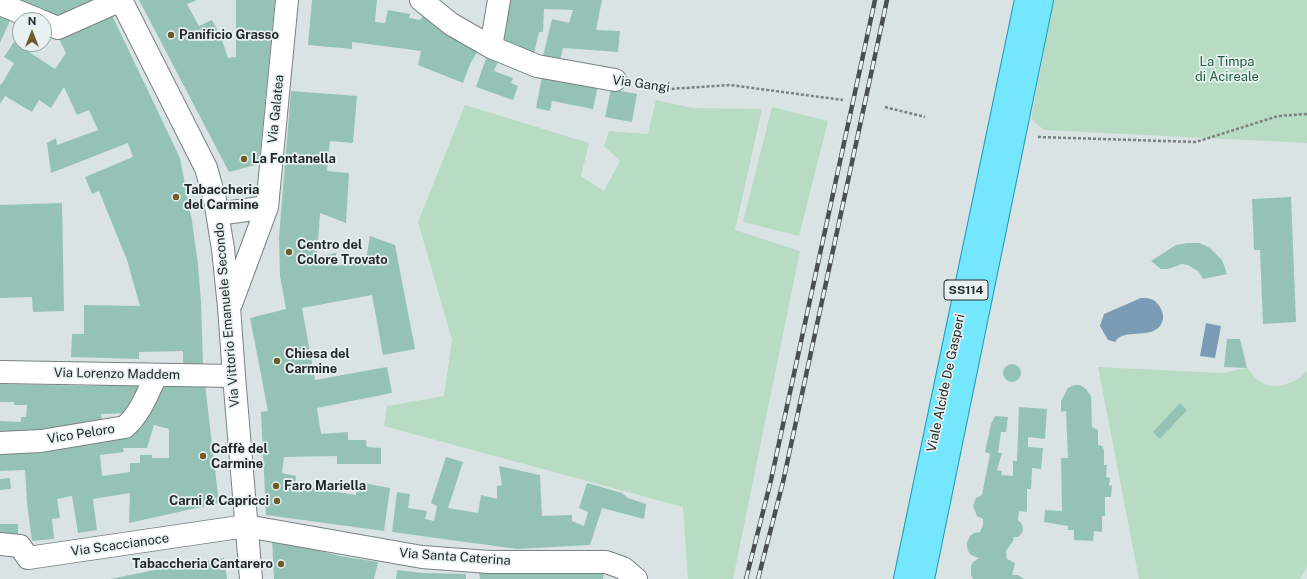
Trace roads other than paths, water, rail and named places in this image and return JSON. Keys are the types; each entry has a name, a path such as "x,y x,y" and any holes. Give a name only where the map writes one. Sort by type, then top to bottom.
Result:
{"main road":[{"name":"Viale Alcide De Gasperi","path":"905,579 1026,0"},
{"name":"Viale Alcide De Gasperi","path":"923,579 1042,0"}],"street":[{"path":"52,25 58,28 121,0"},
{"name":"Via Vittorio Emanuele Secondo","path":"121,0 206,168 218,214 230,307 234,376 251,579"},
{"name":"Via Galatea","path":"230,307 267,207 287,0"},
{"name":"Via Gangi","path":"421,0 451,24 491,47 537,66 615,80"},
{"path":"491,47 499,0"},
{"path":"0,4 20,12"},
{"path":"218,214 267,207"},
{"name":"Via Lorenzo Maddem","path":"0,372 234,376"},
{"name":"Vico Peloro","path":"0,443 41,441 125,427 130,422 147,395 156,375"},
{"name":"Via Scaccianoce","path":"0,544 20,546 28,558 246,526"},
{"name":"Via Santa Caterina","path":"246,526 422,557 489,562 606,562 623,568 636,579"}],"water":[{"path":"1141,298 1153,300 1159,306 1163,317 1161,325 1157,329 1146,333 1122,336 1115,342 1108,340 1100,326 1104,314"},
{"path":"1206,323 1221,326 1215,358 1200,356"}],"railway":[{"path":"746,579 771,480 875,0"},
{"path":"758,579 783,482 887,0"}],"place":[{"name":"Panificio Grasso","path":"171,35"},
{"name":"La Fontanella","path":"244,159"},
{"name":"Tabaccheria del Carmine","path":"176,197"},
{"name":"Centro del Colore Trovato","path":"289,252"},
{"name":"Chiesa del Carmine","path":"277,361"},
{"name":"Caffè del Carmine","path":"203,456"},
{"name":"Faro Mariella","path":"276,486"},
{"name":"Carni & Capricci","path":"277,501"},
{"name":"Tabaccheria Cantarero","path":"281,564"}],"park label":[{"name":"La Timpa di Acireale","path":"1227,70"}]}
